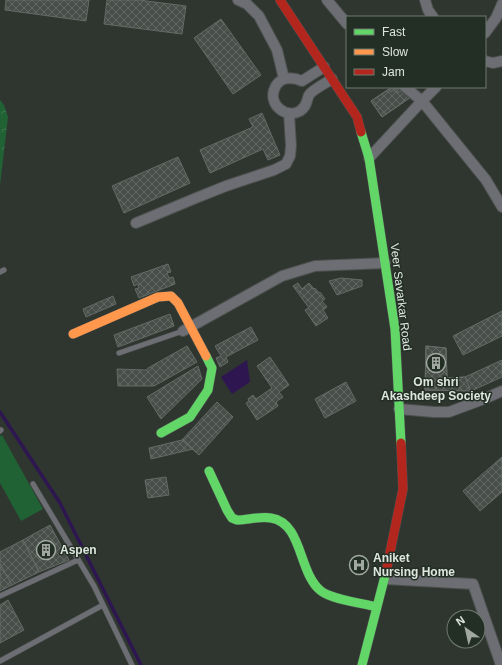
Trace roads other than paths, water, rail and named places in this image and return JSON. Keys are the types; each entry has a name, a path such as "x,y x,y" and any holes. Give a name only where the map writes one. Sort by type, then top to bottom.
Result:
{"street":[{"path":"238,0 247,4 259,16 276,50 284,79"},
{"name":"Veer Savarkar Road","path":"280,0 356,117 369,158 395,329 403,489 385,579 362,665"},
{"path":"327,0 346,23"},
{"path":"425,0 431,16"},
{"path":"486,32 496,18 502,4"},
{"path":"486,61 493,63 502,60"},
{"path":"302,81 324,67"},
{"path":"310,95 302,81 296,78 290,78 279,82 273,92 273,98 279,109 284,112 295,113 305,106 310,95 332,79"},
{"path":"406,88 422,101 486,180 502,206"},
{"path":"369,158 435,88"},
{"path":"136,223 226,186 274,170 286,164 290,156 291,146 289,113"},
{"path":"187,329 282,276 315,266 385,263"},
{"path":"73,334 158,297 171,296 178,303 187,329 212,368 208,390 190,417 161,434"},
{"path":"399,409 449,412 502,391"},
{"path":"209,471 232,518 237,520 272,518 286,525 292,532 309,576 320,590 328,596 377,607"},
{"path":"385,579 473,584 501,665"}],"lane":[{"path":"119,353 187,329"},
{"path":"33,484 94,586 132,665"},
{"path":"0,596 78,560"},
{"path":"0,661 103,605"}],"waterway":[{"path":"0,412 60,503 141,665"}],"place":[{"name":"Om shri Akashdeep Society","path":"436,363"},
{"name":"Aspen","path":"46,550"},
{"name":"Aniket Nursing Home","path":"359,565"}]}
